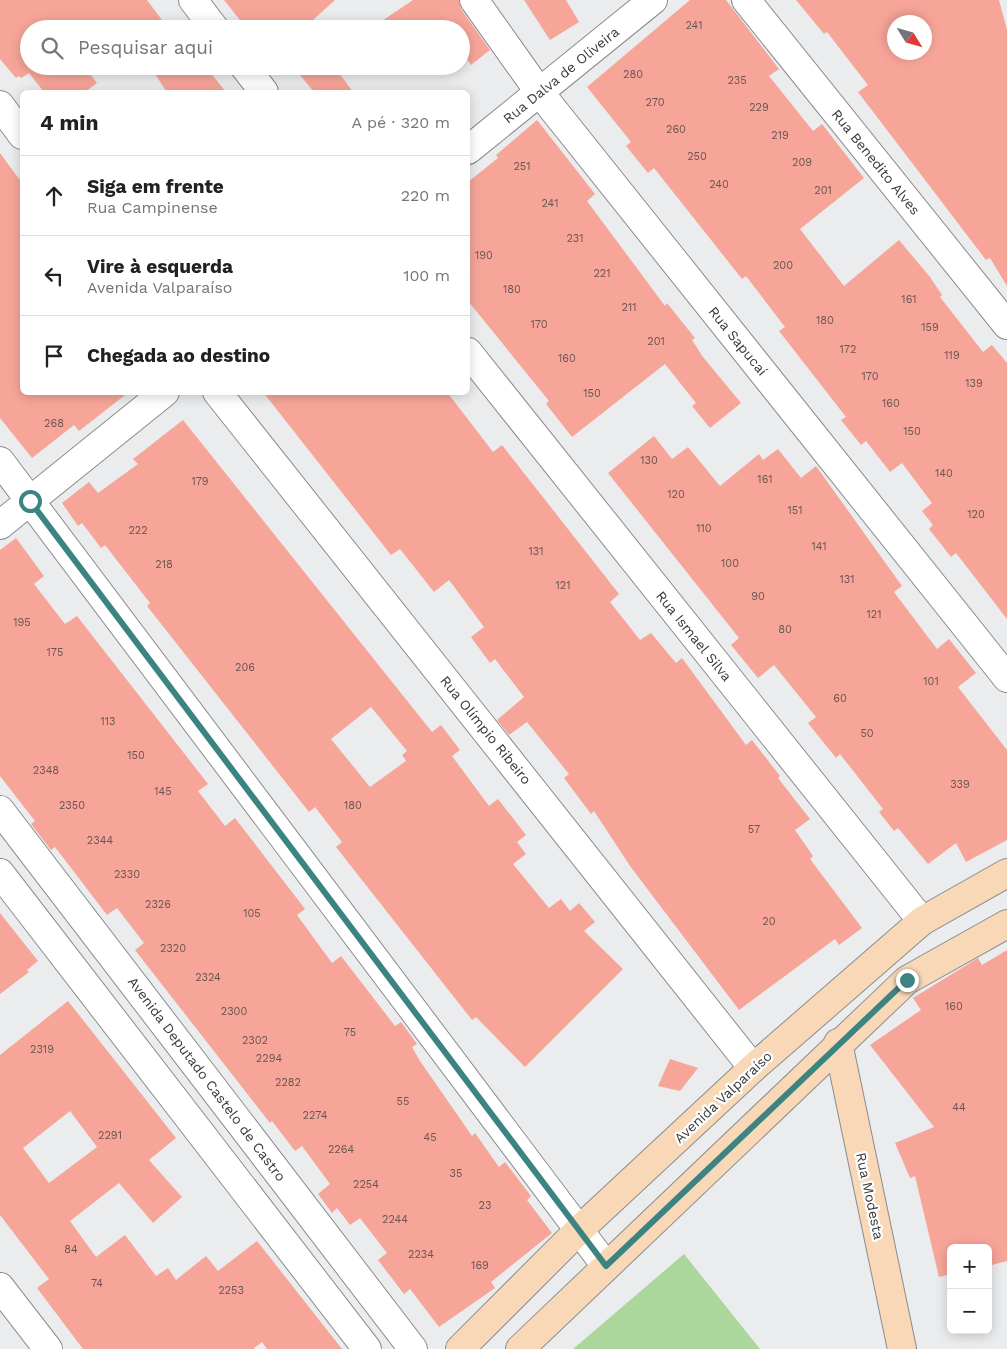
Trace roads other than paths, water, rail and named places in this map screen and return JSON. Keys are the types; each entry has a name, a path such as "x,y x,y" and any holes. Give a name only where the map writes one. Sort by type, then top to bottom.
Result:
{"main road":[{"name":"Avenida Valparaíso","path":"460,1349 579,1230 753,1068 922,921 1007,873"},
{"path":"520,1349 838,1043 907,980 1007,924"},
{"name":"Rua Modesta","path":"838,1043 902,1349"}],"street":[{"path":"193,0 208,20"},
{"name":"Rua Sapucaí","path":"474,0 540,93 1007,678"},
{"name":"Rua Dalva de Oliveira","path":"470,148 653,0"},
{"name":"Rua Benedito Alves","path":"746,0 1007,325"},
{"path":"251,75 262,90"},
{"path":"0,105 20,132"},
{"name":"Rua Ismael Silva","path":"470,355 922,921"},
{"path":"0,525 162,395"},
{"name":"Rua Olímpio Ribeiro","path":"219,395 753,1068"},
{"path":"0,461 606,1266"},
{"name":"Avenida Deputado Castelo de Castro","path":"0,810 413,1349"},
{"path":"0,872 367,1349"},
{"path":"0,1287 48,1349"}]}
